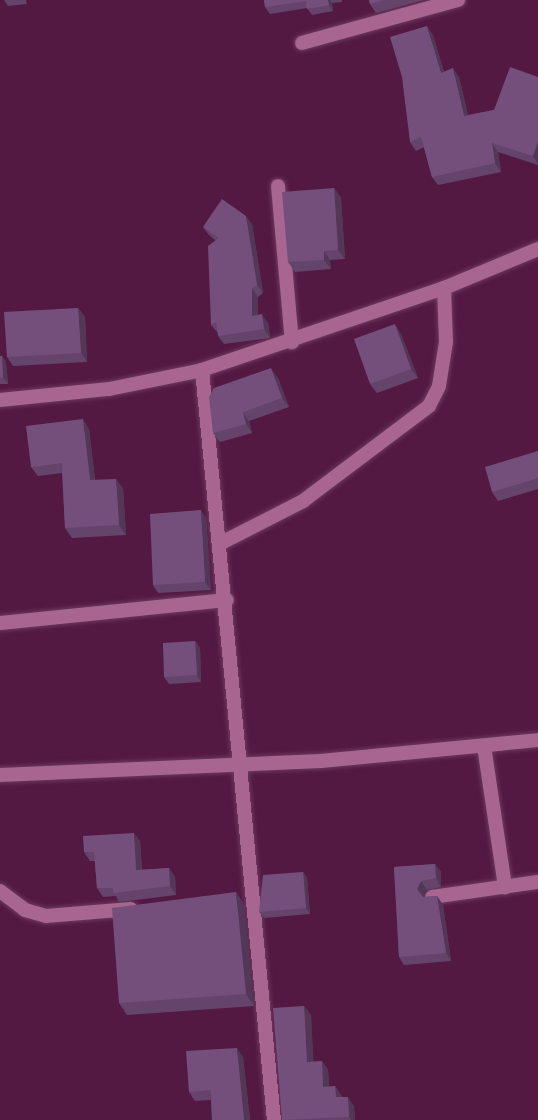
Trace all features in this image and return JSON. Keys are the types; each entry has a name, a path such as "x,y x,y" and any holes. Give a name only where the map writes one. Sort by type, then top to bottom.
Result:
{"street":[{"path":"302,43 458,0"},
{"path":"278,186 292,342"},
{"path":"0,400 109,388 202,370 292,342 444,288 538,249"},
{"path":"221,543 303,501 429,406 440,386 446,342 444,288"},
{"path":"202,370 227,600 241,763 247,895 274,1120"},
{"path":"0,623 227,600"},
{"path":"0,775 241,763 484,746 538,740"},
{"path":"484,746 505,887"},
{"path":"432,897 538,882"},
{"path":"0,891 25,910 46,916 150,907"}],"building":[{"path":"264,0 328,0 329,5 307,9 306,1 265,7"},
{"path":"369,0 384,0 370,4"},
{"path":"427,26 441,73 453,68 464,116 494,110 510,67 538,77 538,141 533,156 492,143 495,163 432,177 421,137 410,142 402,77 390,37"},
{"path":"334,188 338,250 324,251 324,260 288,262 282,192"},
{"path":"222,199 246,216 257,285 252,288 252,316 262,314 264,329 218,336 216,322 211,325 208,246 219,238 203,227"},
{"path":"78,308 81,353 7,357 4,312"},
{"path":"395,324 411,369 370,384 354,339"},
{"path":"0,356 2,356 3,377 0,378"},
{"path":"271,368 282,398 243,412 246,424 213,433 209,397 214,388"},
{"path":"83,419 90,480 116,479 119,525 65,528 62,463 31,467 26,426"},
{"path":"538,451 538,478 492,492 485,467"},
{"path":"201,510 205,582 153,585 150,514"},
{"path":"195,641 197,675 164,677 163,643"},
{"path":"134,833 136,870 169,868 170,886 113,893 113,888 97,888 94,852 84,852 83,836"},
{"path":"435,864 436,878 421,881 417,889 423,897 437,896 446,953 399,957 394,867"},
{"path":"303,872 306,908 259,912 263,875"},
{"path":"236,892 246,994 119,1003 112,908"},
{"path":"304,1006 307,1062 322,1061 323,1087 335,1086 336,1097 348,1097 349,1117 282,1120 273,1008"},
{"path":"237,1048 244,1120 212,1120 211,1090 189,1092 186,1051"}]}
